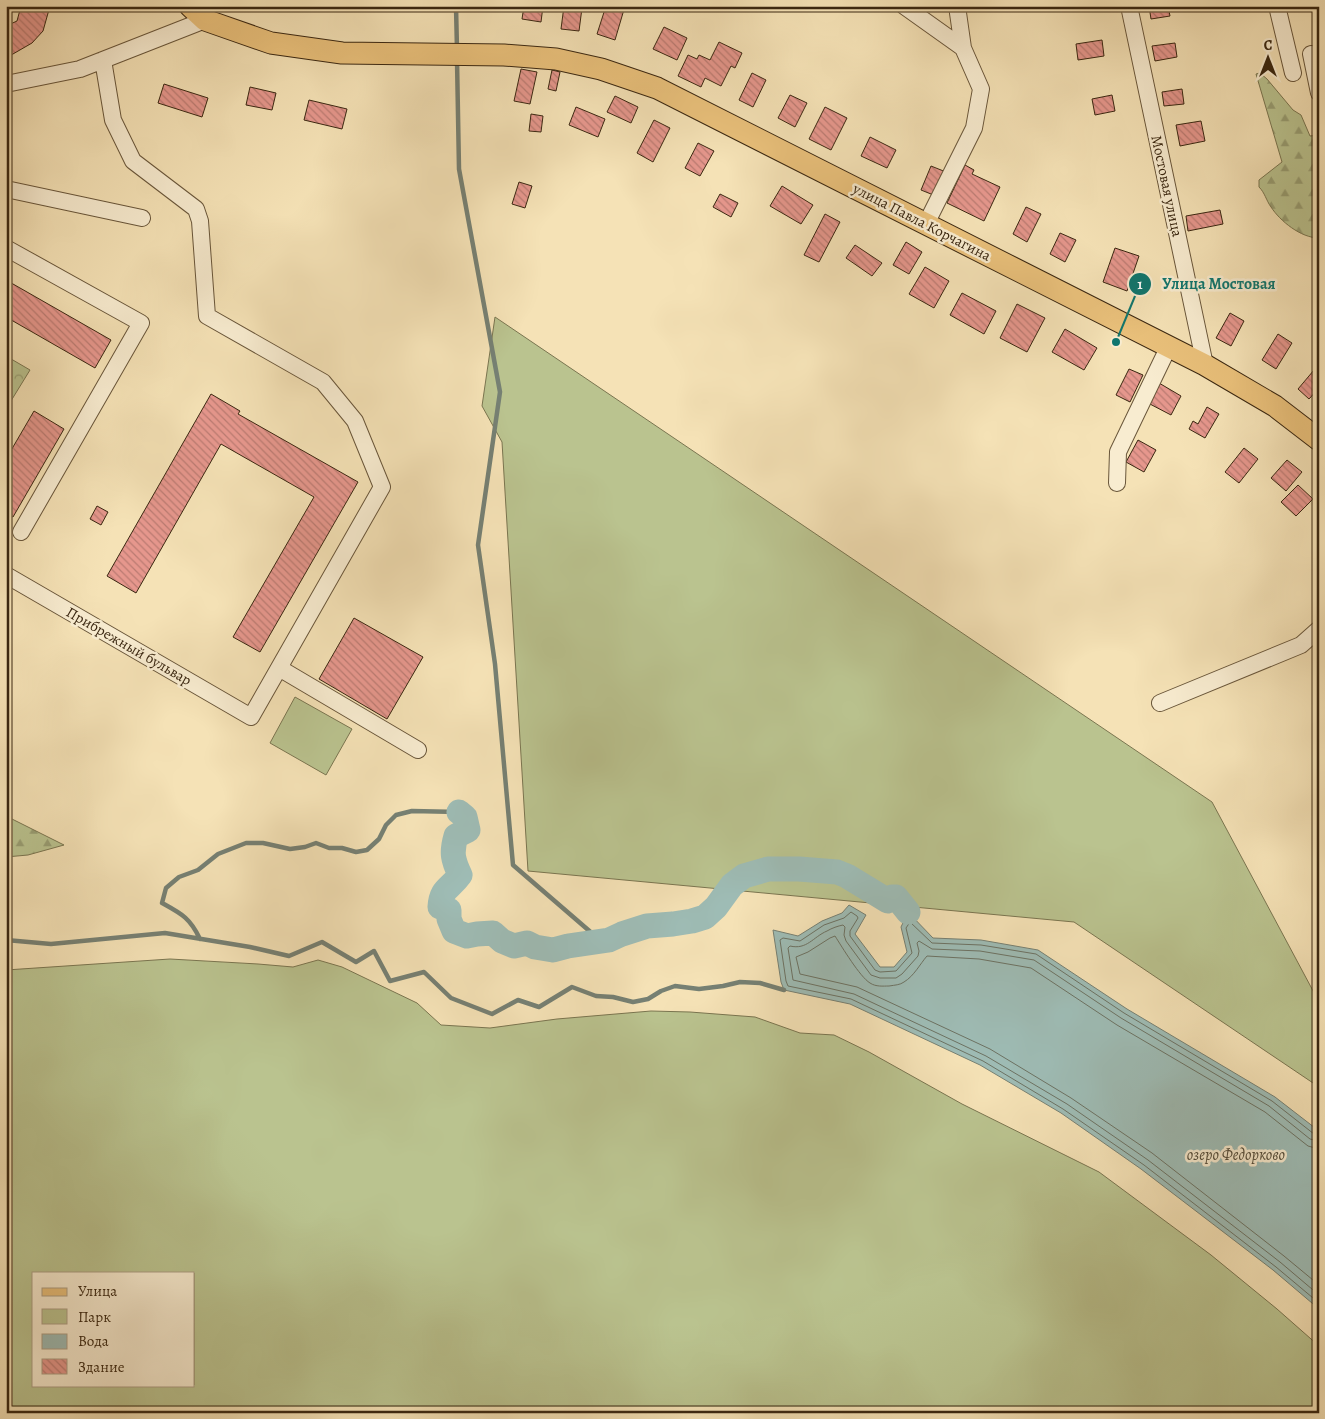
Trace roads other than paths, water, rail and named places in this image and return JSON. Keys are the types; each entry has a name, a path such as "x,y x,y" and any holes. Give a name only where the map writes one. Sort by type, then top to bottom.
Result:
{"main road":[{"name":"улица Павла Корчагина","path":"198,13 271,43 342,53 504,54 556,59 602,68 656,88 1205,365 1275,406 1319,440"}],"street":[{"path":"904,6 963,48"},
{"path":"926,224 974,128 981,89 963,48 957,6"},
{"name":"Мостовая улица","path":"1129,6 1205,365"},
{"path":"1277,6 1291,66 1315,53 1319,93"},
{"path":"6,84 80,68 102,60 198,13"},
{"path":"102,60 113,120 133,161 196,209 200,221 207,316 324,382 355,421 382,487 279,668 418,750"},
{"path":"6,189 142,218"},
{"path":"6,248 140,323 21,532"},
{"path":"1117,483 1118,452 1168,348"},
{"name":"Прибрежный бульвар","path":"6,576 251,717 279,668"},
{"path":"1160,703 1302,645 1319,629"}],"water":[{"name":"озеро Федорково","path":"849,905 866,915 855,934 880,967 894,967 907,952 901,927 908,912 933,938 981,940 1038,950 1127,1009 1275,1097 1319,1131 1319,1309 1273,1270 1141,1169 1061,1113 980,1065 850,1004 784,990 781,982 773,930 798,936 822,921 842,913"}],"waterway":[{"path":"456,6 457,50"},
{"path":"457,60 459,169 500,392 478,545 495,664 513,865 601,941"},
{"path":"200,939 193,926 185,917 162,903 166,888 179,877 198,870 218,854 246,843 263,843 290,849 316,843 329,848 342,848 356,852 367,850 379,839 386,825 396,815 412,811 459,812"},
{"path":"459,812 465,817 468,830 456,836 454,842 453,856 460,875 444,892 440,907 449,910 449,919 454,931 467,936 493,933 502,941 514,946 527,943 535,947 553,950 609,940 647,926 673,924 705,917 716,907 732,885 744,876 768,869 837,872 888,901 892,897 896,897 908,912"},
{"path":"6,940 51,944 165,933 250,947 289,956 322,942 356,962 374,951 390,981 424,972 451,998 492,1014 518,1000 539,1007 572,987 596,996 613,997 633,1002 648,999 661,991 675,986 699,989 740,982 760,983 784,990"}],"place":[{"name":"Улица Мостовая","path":"1116,342"}]}
